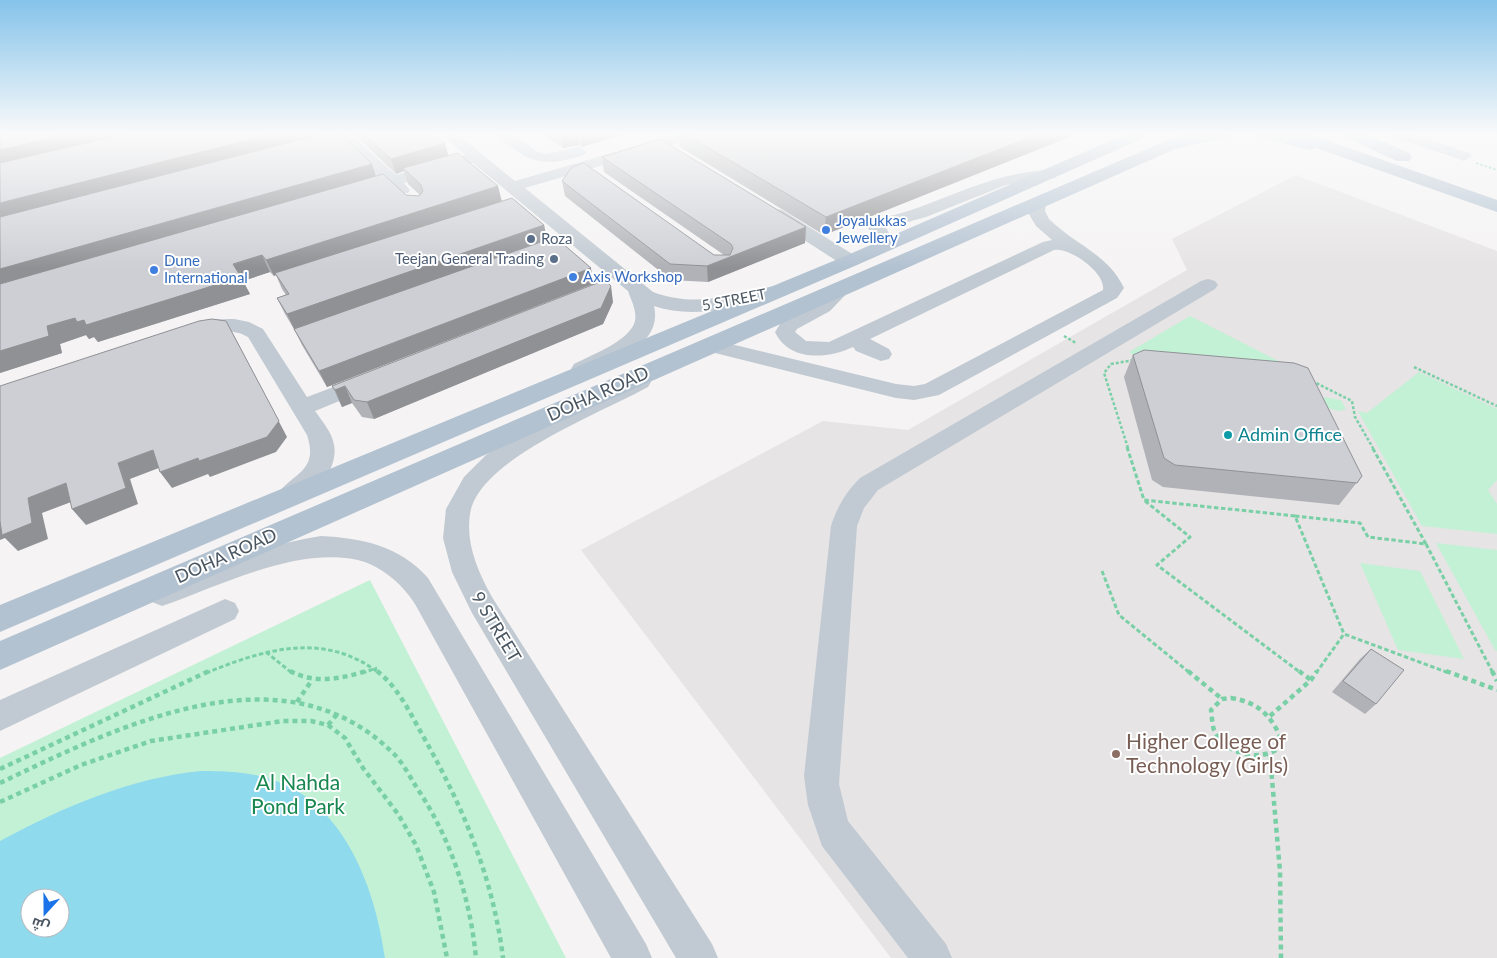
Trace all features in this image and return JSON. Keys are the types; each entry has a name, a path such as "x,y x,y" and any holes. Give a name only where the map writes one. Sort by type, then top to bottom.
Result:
{"main road":[{"name":"DOHA ROAD","path":"6,615 284,501 850,261 1038,179"},
{"name":"DOHA ROAD","path":"0,656 115,604 1093,179"},
{"path":"1417,179 1497,206"},
{"path":"1451,179 1497,194"},
{"path":"1464,179 1497,190"}],"street":[{"path":"389,179 412,200"},
{"path":"344,196 403,179"},
{"name":"5 STREET","path":"499,179 566,242 631,285 667,304 700,308 775,292"},
{"path":"517,196 546,179"},
{"path":"710,345 896,391 914,393 931,390 1110,294 1114,288 1108,275 1041,220 1036,211 1038,203"},
{"path":"766,208 850,261"},
{"path":"842,288 823,307 789,325 785,332 786,335 802,346 821,350 834,348 1049,246 1059,244 1072,245"},
{"path":"562,383 640,334 647,316 631,285 607,288"},
{"path":"932,958 835,833 826,812 822,793 821,776 844,526 848,511 856,497 868,484 1208,285"},
{"path":"172,339 223,326 250,329 260,338 303,407 322,442 322,456 315,474 307,483 284,501"},
{"path":"858,337 863,346 881,354"},
{"name":"9 STREET","path":"668,364 616,397 522,443 496,460 473,482 464,495 457,516 455,537 464,571 482,605 698,958"},
{"path":"303,407 390,373"},
{"path":"115,604 177,589 270,556 304,549 331,547 364,551 379,556 402,569 412,578 438,617 632,958"},
{"path":"0,716 225,611"}],"path":[{"path":"1140,360 1131,359 1111,364 1104,373 1144,500 1190,537 1157,565 1311,680"},
{"path":"1414,367 1497,406"},
{"path":"1309,380 1352,402 1355,417 1426,544 1497,681"},
{"path":"1144,500 1360,523 1368,537 1426,544"},
{"path":"1295,516 1344,634 1497,690"},
{"path":"1102,571 1119,615 1222,699"},
{"path":"1270,716 1311,680 1344,634"},
{"path":"0,769 195,678 247,656 298,647 328,648 354,656 377,668 399,693 450,785 486,865 495,900 503,958"},
{"path":"266,652 288,671 312,680 340,678 377,668"},
{"path":"297,702 312,680"},
{"path":"1236,698 1252,702 1270,716 1279,731 1280,744 1276,752 1270,756 1260,758 1249,757 1238,752 1219,737 1210,719 1211,710 1222,699 1236,698"},
{"path":"0,783 101,735 155,715 211,702 237,699 297,702 338,713 378,738 405,765 418,784 446,841 458,872 468,912 476,958"},
{"path":"328,725 338,713"},
{"path":"0,802 80,765 151,741 283,721 303,720 328,725 343,735 365,770 408,830 419,852 437,902 447,958"},
{"path":"1270,756 1280,871 1281,958"}],"shaded area":[{"name":"Higher College of Technology (Girls)","path":"1289,179 1306,179 1497,251 1497,958 891,958 581,550 823,421 908,430 1187,270 1172,239"}],"green space":[{"path":"1190,316 1288,366 1134,356 1129,352"},
{"path":"1419,372 1497,409 1497,480 1488,490 1497,504 1497,534 1422,526 1358,411 1367,413"},
{"path":"1325,397 1341,400 1346,409 1339,411 1328,408 1323,399"},
{"path":"1436,543 1497,550 1497,651 1495,650"},
{"path":"1360,563 1420,571 1464,659 1398,650"},
{"name":"Al Nahda Pond Park","path":"370,580 566,958 0,958 0,758"}],"water":[{"path":"201,771 239,773 276,781 300,793 321,810 339,830 353,854 365,879 374,906 385,958 0,958 0,841 73,806 123,787 148,780"}],"building":[{"path":"0,179 96,179 0,203"},
{"path":"149,179 320,179 0,269 0,217"},
{"path":"367,179 388,179 406,195 419,196 423,191 421,185 414,179 489,179 498,186 266,260 262,255 233,264 241,277 86,325 84,320 77,322 75,318 47,326 49,336 0,351 0,284"},
{"path":"564,179 606,179 714,255 730,255 733,248 731,244 634,179 726,179 806,227 707,266 670,264 562,181"},
{"path":"761,179 924,179 826,217"},
{"path":"512,198 544,225 287,314 277,298 289,294 275,273"},
{"path":"555,237 591,268 319,371 294,329"},
{"path":"605,280 611,286 601,308 367,402 354,400 345,386 335,390 332,386"},
{"path":"212,319 226,321 279,421 267,437 199,461 198,458 160,472 153,450 118,463 126,488 72,509 66,483 28,498 32,523 2,535 0,521 0,386 199,321"},
{"name":"Admin Office","path":"1144,350 1294,363 1308,368 1362,476 1357,483 1175,465 1164,458 1133,355"},
{"path":"1371,649 1404,670 1376,704 1343,681"}],"place":[{"name":"Joyalukkas Jewellery","path":"826,230"},
{"name":"Roza","path":"531,239"},
{"name":"Teejan General Trading","path":"554,259"},
{"name":"Dune International","path":"154,270"},
{"name":"Axis Workshop","path":"573,277"},
{"name":"Admin Office","path":"1228,435"},
{"name":"Higher College of Technology (Girls)","path":"1116,754"}]}
